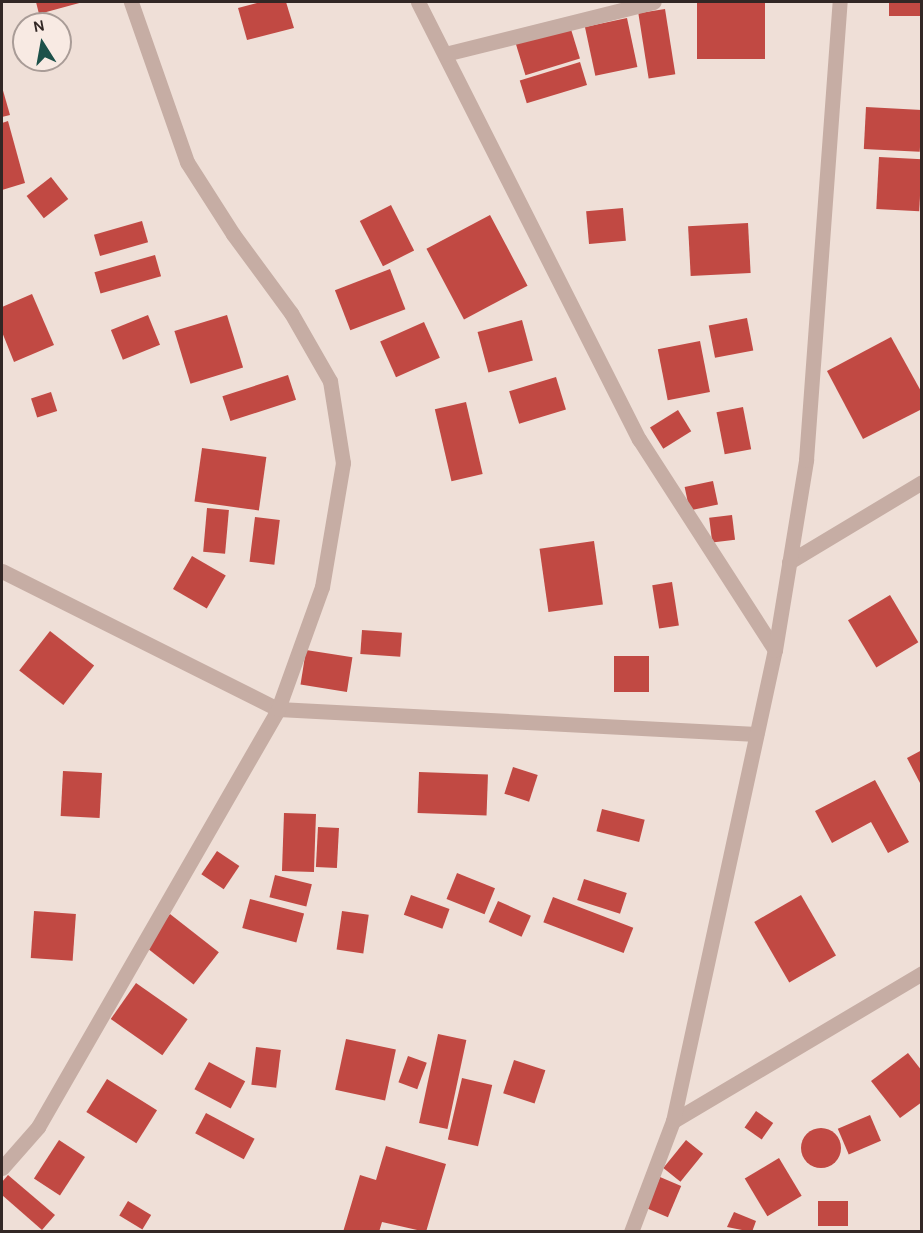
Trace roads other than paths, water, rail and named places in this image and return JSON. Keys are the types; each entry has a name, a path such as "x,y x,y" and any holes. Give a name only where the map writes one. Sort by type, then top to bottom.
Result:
{"street":[{"path":"2,1168 38,1127 278,709 322,587 344,463 330,381 291,313 233,234 188,162 131,2"},
{"path":"418,2 639,439 775,650"},
{"path":"445,54 654,2"},
{"path":"631,1232 673,1120 775,650 806,460 840,2"},
{"path":"789,562 921,482"},
{"path":"2,571 278,709 756,734"},
{"path":"673,1120 921,973"}]}
